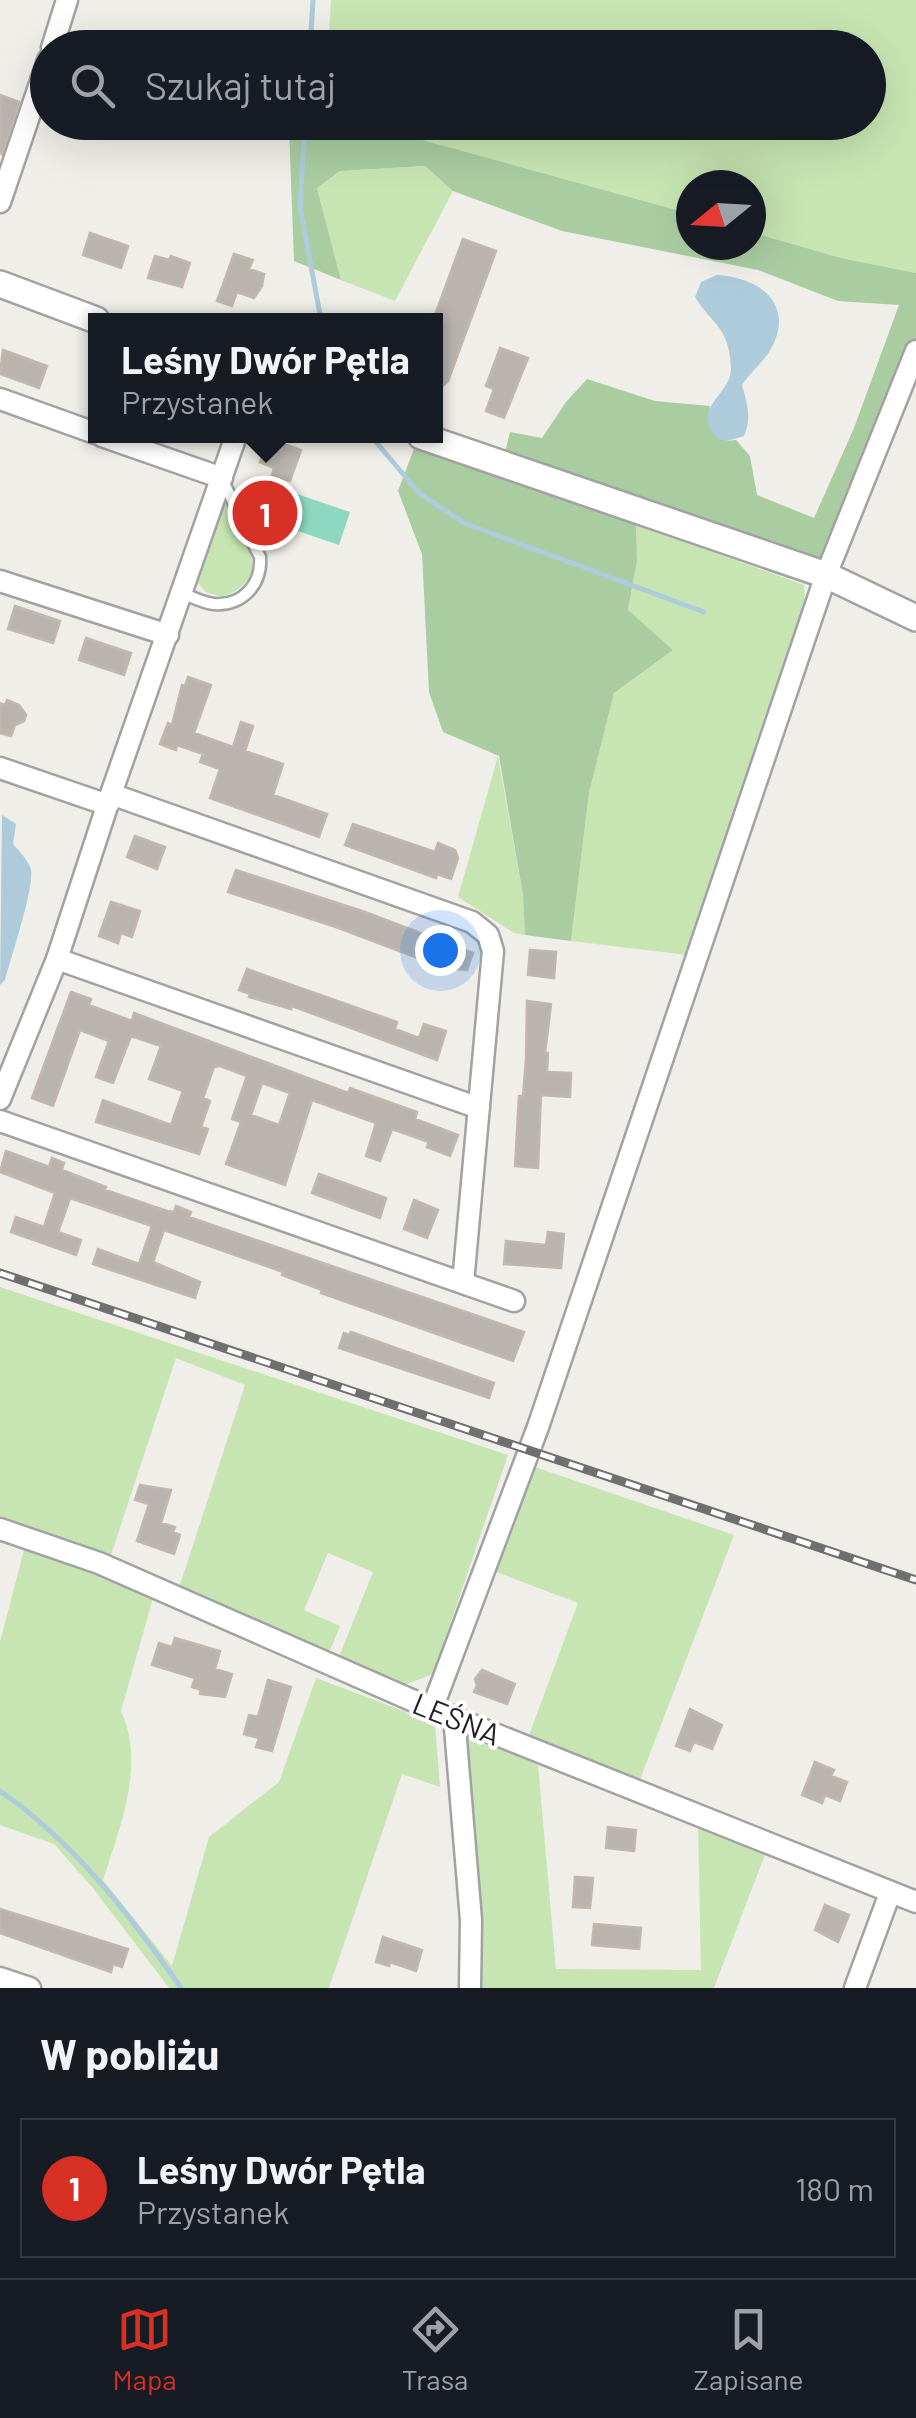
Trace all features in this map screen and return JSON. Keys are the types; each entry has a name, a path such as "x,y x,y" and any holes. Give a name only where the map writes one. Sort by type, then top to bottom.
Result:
{"street":[{"path":"58,30 68,0"},
{"path":"0,202 30,113"},
{"path":"0,284 88,317"},
{"path":"432,1709 538,1426 826,575 916,351"},
{"path":"0,399 88,430"},
{"path":"123,443 222,478"},
{"path":"0,1100 57,959 234,443"},
{"path":"441,443 826,575 916,618"},
{"path":"0,581 168,635"},
{"path":"0,768 109,799 472,922 488,936 493,951 462,1283"},
{"path":"57,959 479,1108"},
{"path":"0,1120 514,1301"},
{"name":"LEŚNA","path":"0,1529 99,1563 432,1709 916,1902"},
{"path":"454,1716 471,1920 470,1988"},
{"path":"855,1988 890,1893"},
{"path":"0,1978 30,1988"}],"lane":[{"path":"181,592 216,604 238,600 257,585 260,557 222,478"}],"green space":[{"path":"331,0 916,0 916,273 841,258 766,236 766,170 676,170 676,210 423,140 886,140 886,30 329,30"},
{"path":"289,140 423,140 676,210 676,254 562,231 453,191 425,166 340,171 317,188 341,280 294,261"},
{"path":"426,166 453,191 395,301 341,280 317,188 340,171"},
{"path":"766,236 841,258 916,273 916,338 822,568 505,453 510,432 542,438 587,379 655,401 710,406 708,422 727,441 736,440 750,456 757,495 814,518 854,428 899,305 838,301 758,270 708,260 766,260"},
{"path":"415,446 636,524 637,561 628,610 673,650 614,693 589,793 571,941 525,935 523,895 499,756 443,732 429,692 422,554 398,491"},
{"path":"285,490 350,512 339,545 274,523"},
{"path":"223,504 228,505 247,545 252,569 238,589 222,597 206,592 198,583"},
{"path":"636,524 804,585 805,600 687,955 571,941 589,793 614,693 673,650 628,611 637,561"},
{"path":"498,756 523,895 525,935 514,933 458,897"},
{"path":"0,1287 508,1455 433,1674 399,1687 337,1662 373,1572 328,1553 304,1610 340,1626 327,1658 179,1588 245,1385 176,1358 110,1558 0,1519"},
{"path":"532,1466 734,1535 639,1782 528,1738 578,1603 491,1570"},
{"path":"25,1546 97,1570 153,1598 121,1711 128,1731 131,1774 123,1817 103,1880 172,1966 209,1837 279,1782 316,1678 435,1723 440,1787 402,1774 329,1988 169,1988 54,1844 0,1825 0,1642"},
{"path":"466,1735 538,1765 556,1969 701,1970 698,1825 766,1852 714,1988 475,1988 462,1747"}],"water":[{"path":"717,275 758,287 775,305 779,317 772,347 742,385 748,417 744,436 727,441 718,439 708,419 709,410 729,378 730,354 723,335 695,297 701,282"},
{"path":"2,815 16,824 13,844 28,863 31,879 5,980 0,985"}],"building":[{"path":"0,95 19,102 2,154 0,153"},
{"path":"90,233 128,246 121,268 83,255"},
{"path":"463,239 496,251 443,386 443,313 436,313"},
{"path":"234,254 253,260 249,269 264,274 254,298 237,292 232,306 217,301"},
{"path":"155,256 169,260 171,256 190,263 182,287 148,278"},
{"path":"500,348 528,358 504,418 486,411 494,389 486,386"},
{"path":"3,350 47,366 39,388 0,374"},
{"path":"283,444 301,450 290,481 272,475 274,468 260,462 266,446 280,451"},
{"path":"15,606 60,621 53,643 8,629"},
{"path":"86,638 131,653 124,675 79,660"},
{"path":"188,677 211,685 194,733 233,747 241,722 253,726 245,751 283,764 273,795 327,814 319,837 210,798 220,769 200,762 203,754 160,744 168,723 172,725 182,685"},
{"path":"7,700 19,705 26,715 24,721 15,725 11,736 0,733 0,703 5,705"},
{"path":"353,824 435,852 438,843 455,850 458,858 451,879 437,874 436,878 345,845"},
{"path":"135,836 165,847 157,869 127,857"},
{"path":"236,870 473,953 467,970 430,967 431,963 336,927 228,892"},
{"path":"111,902 140,911 132,937 121,933 118,943 99,936"},
{"path":"530,950 556,952 554,978 528,975"},
{"path":"247,969 397,1022 395,1029 419,1038 424,1024 446,1031 437,1060 292,1006 291,1009 249,997 250,994 239,990"},
{"path":"71,992 91,999 89,1005 132,1021 134,1013 348,1093 350,1088 417,1112 415,1119 458,1135 450,1156 427,1147 429,1142 392,1129 380,1161 366,1156 376,1123 312,1100 285,1185 226,1164 241,1122 232,1119 247,1076 214,1067 203,1098 210,1101 201,1127 208,1129 199,1154 96,1122 103,1100 171,1125 183,1091 149,1079 161,1046 131,1036 113,1083 96,1077 109,1041 80,1030 53,1106 32,1098","holes":["262,1083 290,1093 279,1125 251,1115"]},
{"path":"527,1001 551,1004 545,1053 547,1072 571,1073 570,1097 541,1095 538,1168 515,1166 519,1096 523,1096 526,1059"},
{"path":"6,1151 49,1167 52,1158 64,1163 62,1170 106,1187 105,1190 167,1211 174,1212 176,1206 191,1212 189,1217 524,1332 513,1361 321,1293 322,1290 282,1275 283,1272 164,1230 153,1262 200,1282 195,1298 93,1264 98,1249 139,1264 152,1226 70,1198 58,1232 81,1240 76,1255 11,1232 16,1217 44,1227 55,1193 0,1172"},
{"path":"319,1174 386,1198 380,1218 312,1193"},
{"path":"414,1200 438,1210 427,1238 404,1229"},
{"path":"548,1232 564,1234 561,1268 504,1264 506,1241 546,1245"},
{"path":"351,1332 494,1383 489,1398 339,1348 344,1333"},
{"path":"140,1485 171,1490 161,1523 175,1527 173,1532 180,1535 174,1554 137,1541 149,1504 135,1500"},
{"path":"175,1638 220,1651 215,1669 232,1674 225,1697 200,1694 201,1690 192,1687 195,1678 152,1665 159,1643 172,1647"},
{"path":"482,1670 515,1684 507,1704 474,1692 475,1679"},
{"path":"268,1680 291,1687 272,1751 256,1747 259,1738 244,1734 249,1715 258,1717"},
{"path":"690,1709 722,1725 712,1749 694,1742 690,1751 676,1746"},
{"path":"815,1762 834,1770 831,1776 847,1782 840,1801 825,1795 822,1803 802,1795"},
{"path":"608,1827 636,1830 634,1851 606,1848"},
{"path":"575,1877 593,1878 590,1908 573,1907"},
{"path":"825,1905 849,1915 838,1942 815,1930"},
{"path":"0,1909 128,1949 122,1967 113,1964 111,1972 0,1933"},
{"path":"594,1924 641,1928 639,1949 592,1945"},
{"path":"383,1937 422,1950 416,1971 390,1962 389,1966 376,1962"}],"waterway":[{"path":"311,30 313,0"},
{"path":"304,140 300,207 320,313"},
{"path":"377,443 419,493 464,523 704,612"},
{"path":"0,1791 52,1833 99,1881 181,1988"}],"railway":[{"path":"0,1273 916,1580"}],"place":[{"name":"Leśny Dwór Pętla","path":"265,513"}]}
